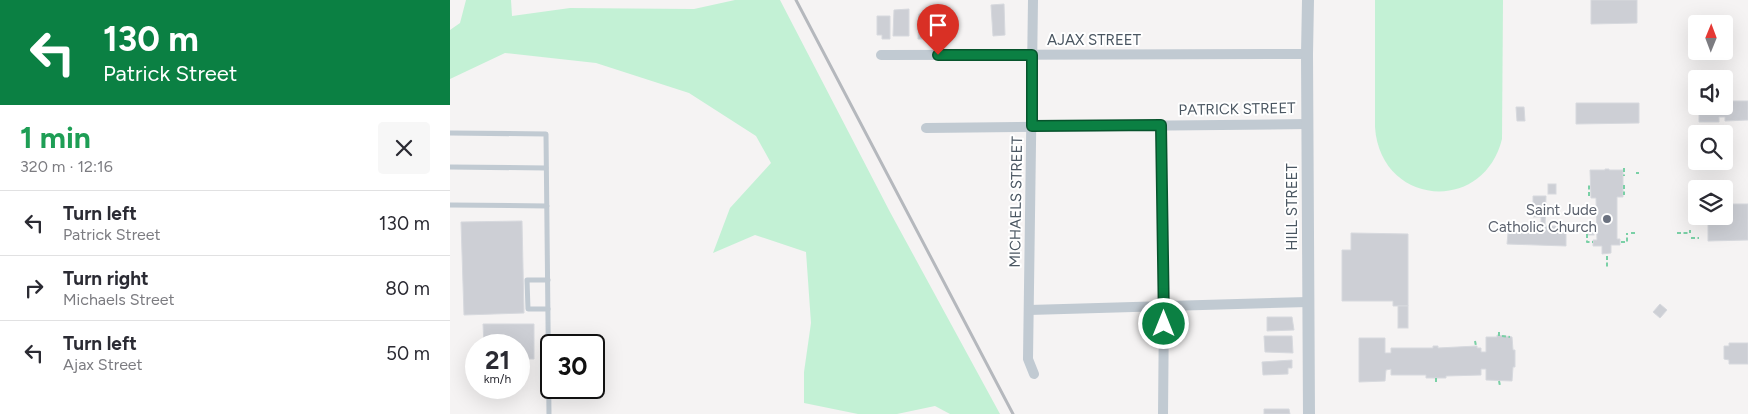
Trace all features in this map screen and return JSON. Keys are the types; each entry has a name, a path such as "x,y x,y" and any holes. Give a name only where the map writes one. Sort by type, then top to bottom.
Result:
{"street":[{"name":"MICHAELS STREET","path":"1033,0 1028,359 1034,374"},
{"name":"HILL STREET","path":"1308,0 1308,414"},
{"name":"AJAX STREET","path":"881,55 1307,54"},
{"name":"PATRICK STREET","path":"926,128 1308,124"},
{"path":"1161,125 1164,306 1163,414"},
{"path":"1029,310 1308,302"}],"lane":[{"path":"450,133 546,134 549,414"},
{"path":"450,167 546,168"},
{"path":"450,205 547,206"},
{"path":"548,280 527,280 528,309 548,309"}],"path":[{"path":"1624,168 1624,176"},
{"path":"1589,185 1589,196"},
{"path":"1624,185 1624,195"},
{"path":"1677,233 1690,233 1690,230"},
{"path":"1620,242 1628,242 1627,233"},
{"path":"1587,234 1587,242 1593,242"},
{"path":"1691,238 1699,238"},
{"path":"1607,256 1607,268"},
{"path":"1499,331 1500,336 1510,337"},
{"path":"1475,341 1476,346"},
{"path":"1499,381 1500,386"}],"green space":[{"path":"466,0 511,0 512,16 570,8 694,9 735,0 780,0 890,212 1000,414 950,414 935,406 897,414 858,414 804,403 804,372 811,323 806,252 755,235 713,253 730,208 771,163 756,136 689,93 596,63 505,53 450,79 450,30 460,23"},
{"path":"1375,0 1503,0 1502,139 1491,164 1475,180 1455,189 1433,191 1412,186 1394,173 1381,153 1375,127"}],"building":[{"path":"1591,0 1637,0 1637,23 1591,24"},
{"path":"1004,4 1005,35 993,36 991,5"},
{"path":"909,9 909,36 893,36 894,10"},
{"path":"919,14 936,14 934,39 918,39"},
{"path":"877,16 890,16 890,39 882,39 882,35 877,35"},
{"path":"1733,101 1748,101 1748,120 1725,121 1725,117 1719,117 1719,122 1699,122 1699,115 1733,115"},
{"path":"1576,103 1639,103 1639,123 1576,124"},
{"path":"1516,107 1524,107 1525,121 1517,121"},
{"name":"Saint Jude Catholic Church","path":"1590,170 1623,170 1623,197 1617,197 1617,239 1620,239 1620,245 1611,245 1611,253 1602,254 1602,246 1593,246 1593,240 1597,240 1596,198 1591,198"},
{"path":"1548,184 1556,184 1556,194 1548,194"},
{"path":"1533,196 1546,196 1545,226 1566,226 1566,246 1507,244 1508,233 1512,233 1512,226 1541,226 1541,217 1533,217"},
{"path":"1733,204 1748,204 1748,240 1708,241 1708,225 1733,225"},
{"path":"522,221 524,313 464,315 461,222"},
{"path":"1588,225 1594,225 1594,235 1588,235"},
{"path":"1351,233 1408,234 1408,306 1393,306 1393,301 1342,301 1342,250 1351,250"},
{"path":"1660,304 1667,310 1660,318 1653,312"},
{"path":"1398,306 1408,306 1408,328 1398,328"},
{"path":"1267,317 1292,317 1294,330 1267,331"},
{"path":"483,324 534,324 534,359 530,359 530,334 483,334"},
{"path":"1497,335 1512,337 1513,350 1515,350 1515,367 1513,367 1512,381 1486,380 1486,369 1481,369 1481,375 1426,378 1426,375 1391,375 1391,369 1386,370 1385,381 1359,382 1359,338 1385,338 1385,353 1391,353 1391,348 1433,348 1433,346 1438,346 1438,348 1477,346 1477,348 1481,348 1481,352 1486,352 1486,337 1497,337"},
{"path":"1264,336 1292,336 1293,353 1265,352"},
{"path":"1729,343 1748,343 1748,364 1729,364 1729,360 1724,359 1724,346 1729,346"},
{"path":"1292,360 1292,368 1288,368 1288,374 1263,375 1262,362"},
{"path":"1264,409 1289,409 1290,414 1264,414"}],"railway":[{"path":"796,0 1013,414"}],"place":[{"name":"Saint Jude Catholic Church","path":"1607,219"}],"route":[{"path":"938,55 1032,55 1032,126 1161,125 1164,324"}]}
